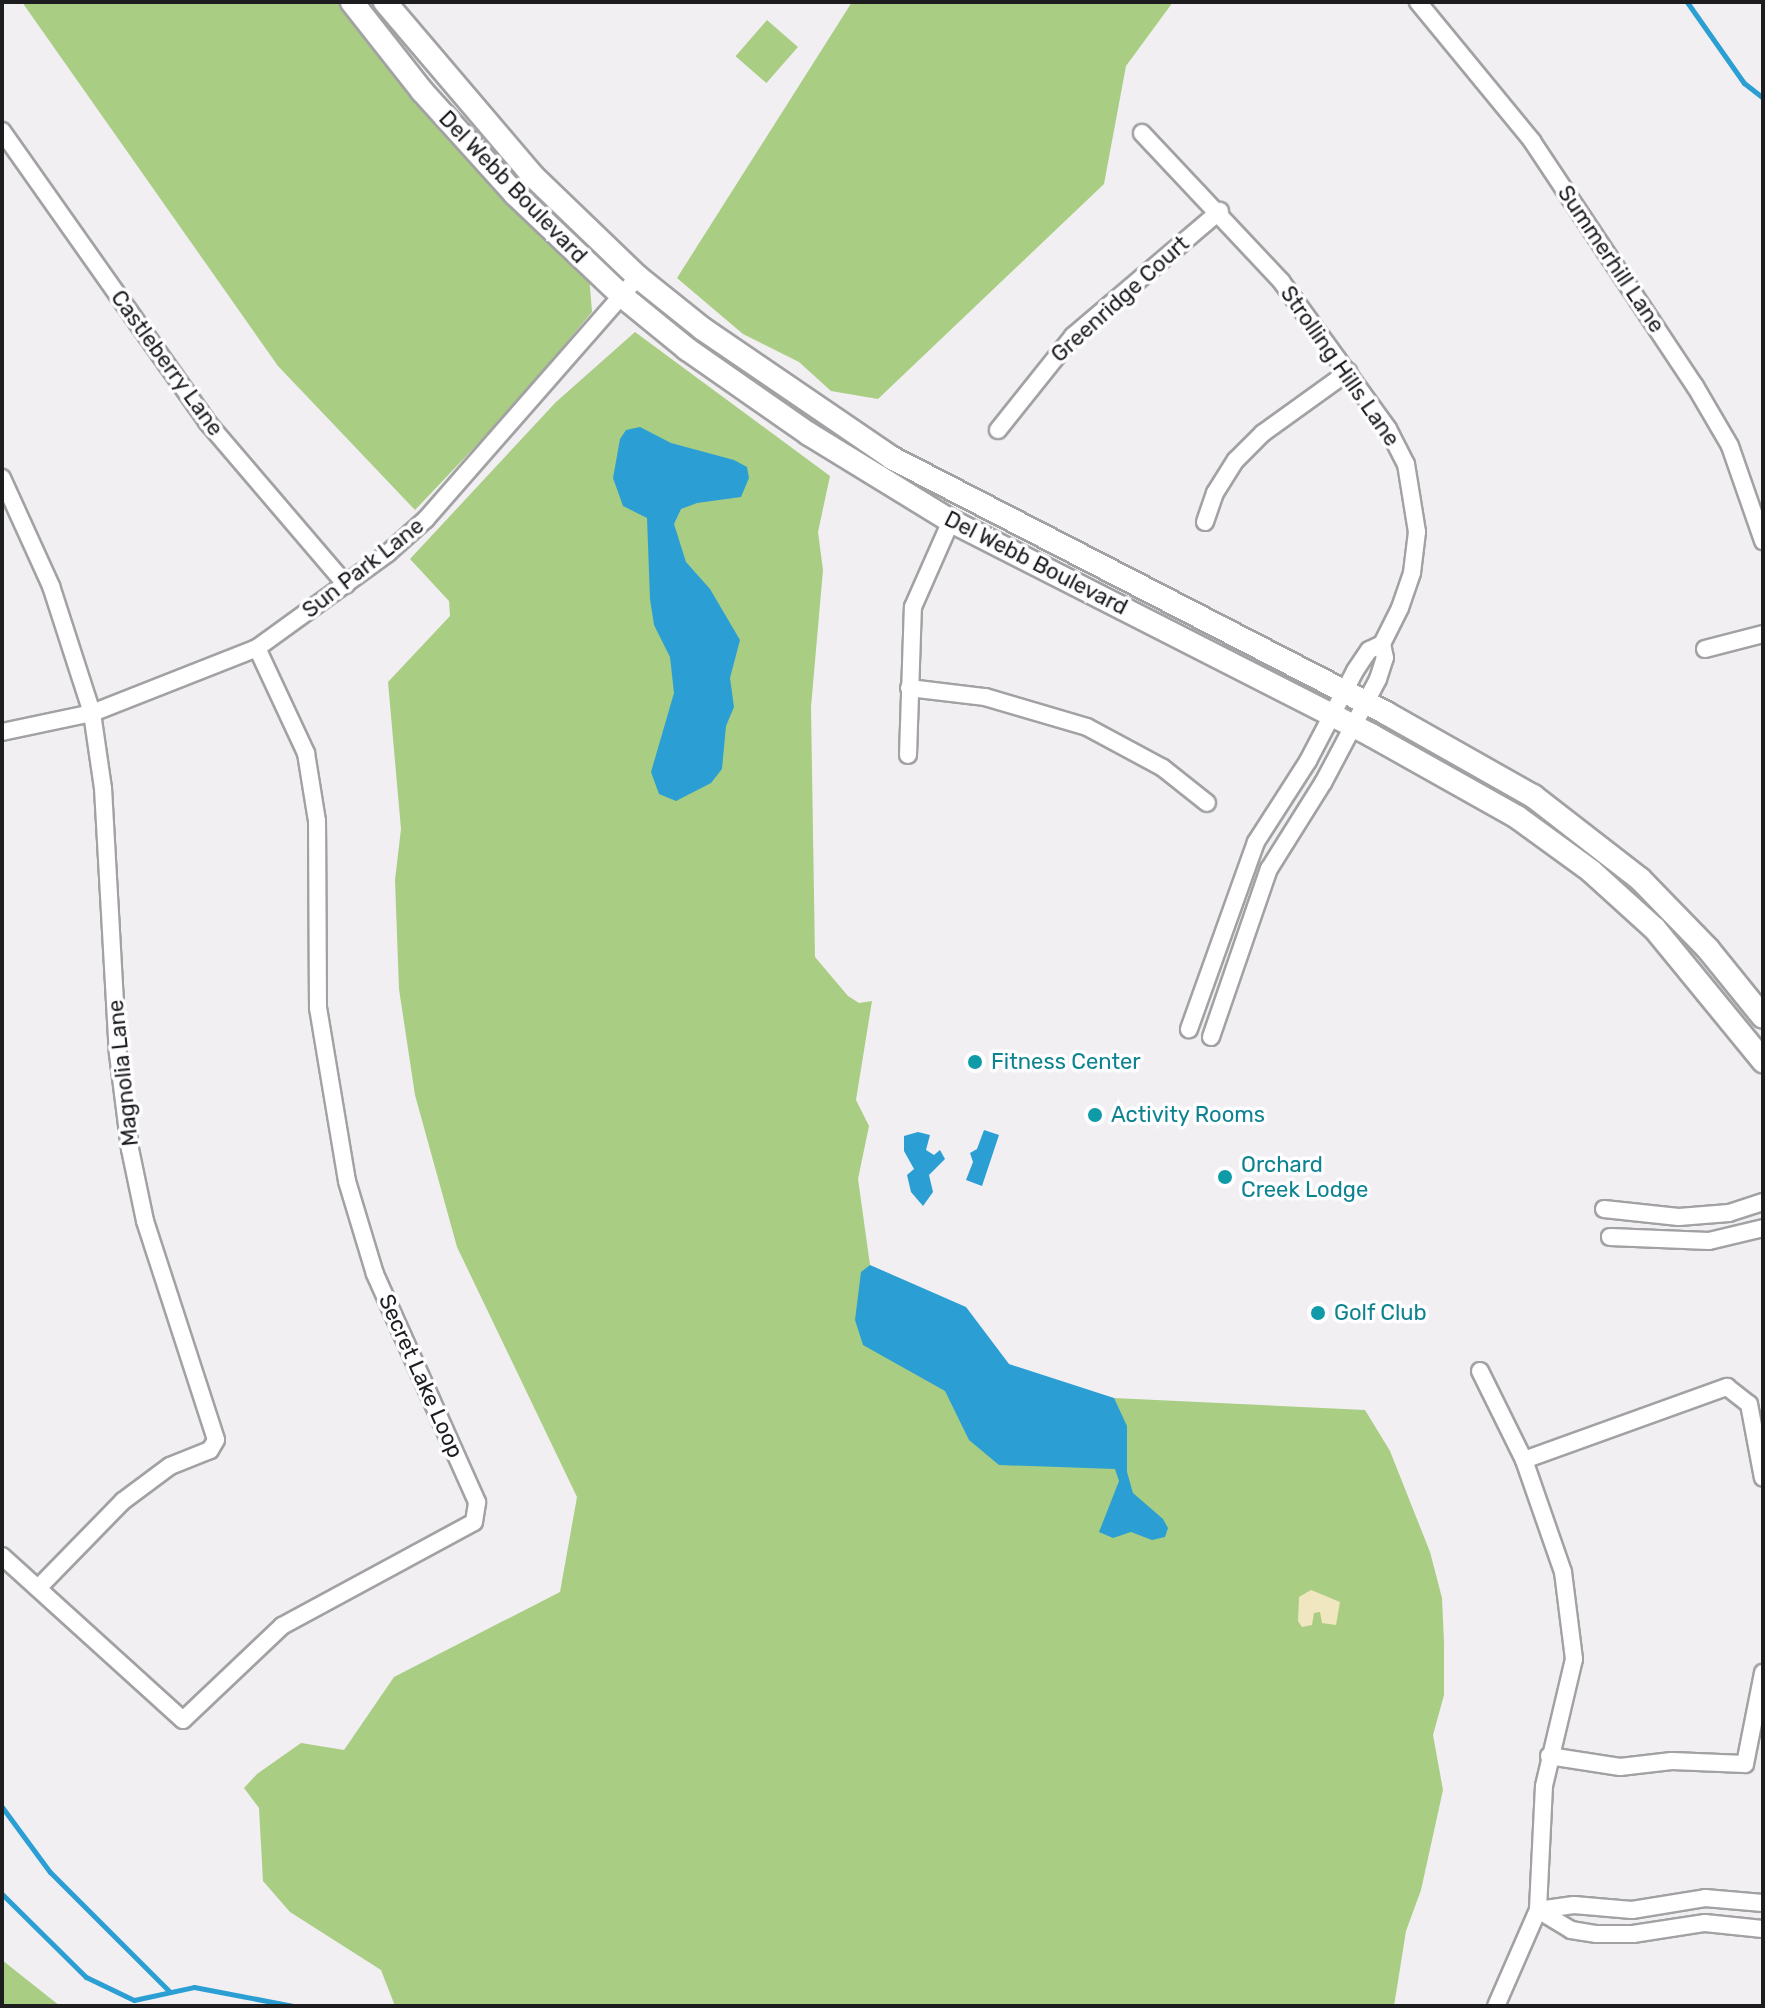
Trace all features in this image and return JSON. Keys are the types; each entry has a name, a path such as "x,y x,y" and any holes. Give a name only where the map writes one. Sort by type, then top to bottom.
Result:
{"street":[{"name":"Del Webb Boulevard","path":"352,2 464,140 622,296 752,396 951,521 1467,786 1591,871 1672,947 1763,1061"},
{"name":"Del Webb Boulevard","path":"385,2 533,176 638,277 766,375 892,458 1479,763 1606,850 1690,930 1763,1017"},
{"name":"Summerhill Lane","path":"1418,2 1532,141 1695,386 1730,446 1763,541"},
{"name":"Castleberry Lane","path":"2,131 207,422 346,585"},
{"name":"Strolling Hills Lane","path":"1142,133 1220,211 1348,372 1388,429 1406,464 1414,497 1412,573 1382,644 1385,658 1353,726 1269,869 1211,1037"},
{"name":"Greenridge Court","path":"998,430 1073,336 1220,211"},
{"name":"Sun Park Lane","path":"2,732 92,713 257,648 346,585 443,501 638,277"},
{"path":"1205,522 1215,493 1236,460 1263,433 1348,372"},
{"name":"Magnolia Lane","path":"2,478 51,586 92,713 103,788 118,1054 130,1149 149,1234 216,1440 210,1450 170,1466 123,1501 39,1587"},
{"path":"908,755 913,607 951,521"},
{"path":"1705,649 1763,634"},
{"name":"Strolling Hills Lane","path":"1189,1029 1256,842 1369,650 1382,644"},
{"name":"Secret Lake Loop","path":"2,1556 183,1720 282,1626 474,1522 477,1502 375,1274 347,1181 318,1008 317,821 306,753 257,648"},
{"path":"909,688 998,699 1087,727 1163,768 1207,803"},
{"path":"1604,1209 1679,1217 1729,1213 1763,1202"},
{"path":"1610,1237 1709,1241 1763,1228"},
{"path":"1480,1371 1524,1460 1563,1572 1574,1659 1549,1756 1537,1867 1538,1910 1496,2006"},
{"path":"1524,1460 1727,1387 1749,1404 1763,1478"},
{"path":"1549,1756 1620,1767 1672,1761 1745,1764 1763,1673"},
{"path":"1538,1910 1574,1905 1632,1910 1705,1898 1763,1903"},
{"path":"1538,1910 1571,1930 1597,1934 1633,1934 1705,1923 1763,1929"}],"green space":[{"path":"22,2 343,2 589,275 592,312 511,409 415,510 278,366"},
{"path":"852,2 1173,2 1126,66 1104,184 878,399 831,391 799,362 743,334 677,278"},
{"path":"767,20 798,47 766,83 736,56"},
{"path":"635,332 830,476 818,532 823,570 811,707 815,957 848,996 859,1003 872,1001 856,1100 869,1126 858,1179 870,1265 999,1384 1114,1398 1365,1410 1390,1451 1430,1552 1442,1598 1444,1643 1444,1695 1433,1735 1443,1790 1421,1890 1406,1931 1394,2006 395,2006 381,1970 290,1912 263,1881 259,1808 244,1788 257,1774 301,1743 344,1750 394,1677 560,1592 577,1497 457,1247 415,1095 399,989 395,880 401,829 388,682 450,616 449,601 410,559 556,402"},
{"path":"2,1960 60,2006 2,2006"}],"sand":[{"path":"1311,1590 1340,1602 1336,1625 1322,1623 1320,1612 1314,1613 1312,1625 1302,1627 1298,1621 1299,1597"}],"water":[{"path":"640,427 671,443 734,460 747,467 749,478 741,497 697,503 681,509 674,524 686,562 710,589 740,640 730,678 734,707 726,726 722,769 711,783 676,801 659,794 651,772 674,693 670,657 654,625 647,518 623,506 613,478 620,439 626,430"},
{"path":"984,1130 999,1135 982,1186 966,1180 973,1162 970,1153 977,1149"},
{"path":"918,1132 930,1135 926,1150 934,1155 940,1150 945,1159 929,1175 933,1192 923,1206 911,1192 907,1175 914,1169 904,1151 904,1136"},
{"path":"870,1265 966,1307 1009,1364 1114,1398 1127,1426 1127,1472 1133,1493 1163,1519 1168,1528 1165,1537 1152,1540 1131,1532 1113,1538 1099,1532 1119,1481 1115,1469 999,1465 969,1440 945,1391 863,1345 855,1320 861,1272"}],"waterway":[{"path":"1687,2 1744,83 1763,98"},
{"path":"2,1807 50,1872 169,1991"},
{"path":"2,1894 86,1977 134,2000 194,1987 294,2006"}],"place":[{"name":"Fitness Center","path":"975,1062"},
{"name":"Activity Rooms","path":"1095,1115"},
{"name":"Orchard Creek Lodge","path":"1225,1177"},
{"name":"Golf Club","path":"1318,1313"}]}
